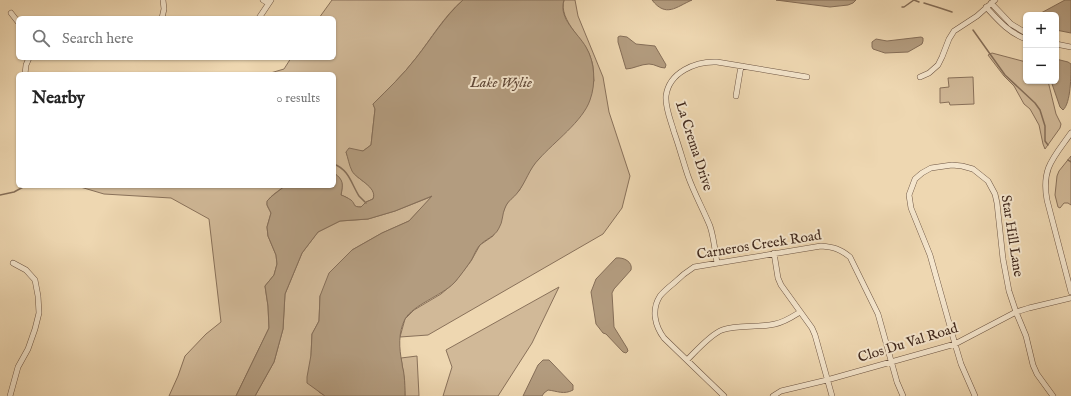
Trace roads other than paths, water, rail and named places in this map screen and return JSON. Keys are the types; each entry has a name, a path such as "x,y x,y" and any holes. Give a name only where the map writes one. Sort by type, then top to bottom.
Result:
{"street":[{"path":"162,16 164,9 163,0"},
{"path":"259,16 269,2 263,0"},
{"path":"920,77 938,65 954,31 993,2 1011,24 1023,31"},
{"path":"986,8 1006,28 1023,38"},
{"path":"11,13 16,19"},
{"path":"1059,45 1071,47"},
{"path":"25,72 28,60"},
{"name":"La Crema Drive","path":"717,263 712,232 688,176 668,113 666,95 668,89 674,79 683,70 704,62 741,66 807,77"},
{"path":"736,96 741,66"},
{"path":"1070,137 1054,156 1048,167 1046,192 1071,292"},
{"name":"Star Hill Lane","path":"975,396 961,364 930,255 911,208 909,195 916,179 922,174 932,168 952,165 973,169 988,181 995,194 1009,291 1026,336 1035,370 1053,396"},
{"name":"Carneros Creek Road","path":"724,396 660,333 656,323 656,306 658,300 664,291 694,267 821,246 831,247 842,251 850,257 878,314 897,382 903,396"},
{"path":"774,253 778,278 812,328 815,335 832,396"},
{"path":"10,396 18,367 28,349 39,313 35,280 26,270 13,263"},
{"name":"Clos Du Val Road","path":"773,396 781,391 827,380 955,344 1016,312 1071,298"},
{"path":"687,360 721,330 728,328 776,324 784,322 800,312"}],"water":[{"name":"Lake Wylie","path":"463,0 564,0 563,7 566,20 586,47 593,66 594,80 592,94 586,108 568,131 545,152 536,163 521,188 506,205 497,231 479,246 471,261 456,281 442,292 414,309 405,319 401,330 400,352 405,396 325,396 307,383 312,334 319,321 320,296 329,273 352,250 382,233 409,221 432,196 395,211 368,219 340,221 318,232 302,253 285,294 283,329 274,362 255,396 236,396 269,328 265,286 274,275 277,264 276,255 268,236 267,227 271,213 267,205 267,201 282,188 336,188 336,175 342,182 341,195 351,200 355,206 361,207 366,202 373,199 374,195 370,187 352,171 346,152 349,148 363,151 371,145 375,109 373,104 406,70 456,6"},
{"path":"652,0 692,0 676,8 667,10 662,9"},
{"path":"776,0 856,0 848,5 830,7"},
{"path":"1065,0 1071,0 1071,33 1059,31 1059,12 1043,12"},
{"path":"618,37 627,37 636,44 655,46 666,65 665,68 649,64 626,69 618,42"},
{"path":"923,38 922,44 908,52 885,53 873,49 872,47 872,42 876,39 887,41"},
{"path":"1059,60 1071,64 1071,82 1068,101 1063,110 1060,107 1052,84 1059,84"},
{"path":"616,258 622,258 631,265 631,270 612,293 614,327 627,348 628,351 626,353 623,352 606,334 603,333 596,324 591,292 596,279"},
{"path":"543,360 549,360 551,362 573,385 573,390 564,392 548,390 542,396 523,396 538,365"}],"waterway":[{"path":"902,7 914,0 919,2"},
{"path":"924,3 952,12"},
{"path":"973,30 1005,75 1035,103 1040,110 1045,126 1045,141 1048,145"},
{"path":"336,165 346,173 359,196 366,203"},
{"path":"0,195 14,192 21,188"}]}
